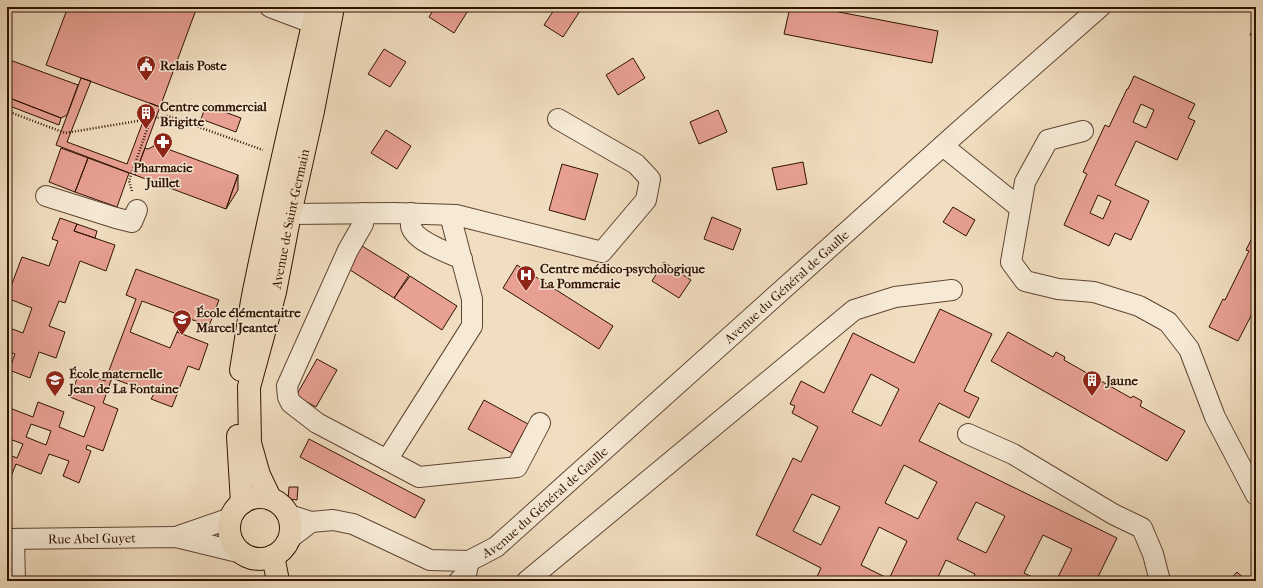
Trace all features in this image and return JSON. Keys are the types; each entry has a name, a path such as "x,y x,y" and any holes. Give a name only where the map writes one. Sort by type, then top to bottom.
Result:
{"main road":[{"name":"Avenue de Saint-Germain","path":"270,498 259,475 250,443 249,387 275,292 281,213 282,157 319,20 333,7"},
{"name":"Avenue de Saint-Germain","path":"237,510 240,464 236,420 238,387 255,287 281,213 313,111 319,20"},
{"path":"251,498 270,498 278,502 289,515 291,523 290,538 286,546 273,556 265,558 249,557 235,546 231,537 230,528 237,510 251,498"},
{"path":"273,556 278,581"}],"street":[{"path":"270,7 319,20"},
{"name":"Avenue du Général de Gaulle","path":"289,515 311,522 333,520 353,524 430,560 469,561 496,547 1100,7"},
{"path":"281,213 411,213 456,215 602,252 646,200 650,179 636,164 558,119"},
{"path":"1083,131 1048,140 1025,182 1010,262 1025,281 1058,289 1094,292 1139,306 1168,322 1189,349 1215,417 1256,495"},
{"path":"943,146 1020,208"},
{"path":"46,196 132,222 137,210"},
{"path":"363,213 363,224 348,250 287,386 288,397 291,403 317,423 420,477 517,467 540,423"},
{"path":"411,213 411,227 414,233 425,242 462,259"},
{"path":"387,460 472,326 472,299 450,215"},
{"path":"527,581 854,310 895,296 952,290"},
{"path":"968,434 1013,454 1113,514 1142,528 1153,554 1160,581"},
{"name":"Rue Abel Guyet","path":"176,537 237,510"},
{"path":"290,538 311,522"},
{"name":"Rue Abel Guyet","path":"11,539 176,537 242,552"},
{"path":"11,539 15,581"},
{"name":"Avenue du Général de Gaulle","path":"459,581 466,574 469,561"}],"path":[{"path":"7,111 65,133 168,116 282,157"},
{"path":"137,210 129,181 152,118"}],"building":[{"path":"68,7 197,7 160,107 46,65"},
{"path":"435,7 466,7 469,9 454,33 429,17"},
{"path":"556,7 573,7 580,11 563,37 544,25"},
{"path":"790,7 813,7 938,31 932,63 784,34"},
{"path":"1256,23 1256,38 1250,35"},
{"path":"384,49 406,62 390,87 368,74"},
{"path":"633,58 645,78 618,95 606,75"},
{"path":"7,59 78,85 67,115 61,118 7,97"},
{"path":"1134,76 1195,104 1188,118 1195,121 1177,160 1136,141 1115,185 1149,201 1131,240 1115,233 1109,246 1064,225 1087,174 1083,172 1105,125 1109,127","holes":["1141,104 1154,110 1146,128 1133,122","1098,195 1111,201 1103,219 1090,213"]},
{"name":"Centre commercial Brigitte","path":"81,78 91,81 67,142 127,164 150,103 160,107 135,175 56,145"},
{"path":"7,97 61,118 59,125 7,105"},
{"path":"206,105 241,118 236,132 201,119"},
{"path":"718,110 727,132 699,144 690,122"},
{"path":"386,130 411,146 397,169 371,153"},
{"path":"154,144 238,175 226,209 135,175 145,148 148,149 154,146"},
{"path":"61,148 88,158 75,192 49,182"},
{"path":"88,158 129,173 117,207 75,192"},
{"path":"803,162 807,184 777,190 772,168"},
{"path":"562,164 598,174 585,220 549,210"},
{"path":"238,175 238,190 226,209"},
{"path":"953,207 975,220 966,236 943,222"},
{"path":"712,217 741,229 733,250 704,239"},
{"path":"60,218 77,224 74,231 115,245 106,271 80,261 65,303 59,301 49,326 65,332 56,358 39,352 30,378 9,370 15,354 7,351 7,327 23,333 32,308 7,297 22,257 49,266 58,241 52,239"},
{"path":"77,224 97,231 95,238 74,231"},
{"path":"1254,234 1256,234 1256,281 1254,286 1256,287 1256,316 1252,314 1238,341 1209,327 1223,299 1225,300 1249,251 1246,250"},
{"path":"362,246 409,275 394,298 347,268"},
{"path":"664,262 691,280 679,298 652,281"},
{"path":"517,265 613,326 599,349 503,288"},
{"path":"136,269 219,300 209,326 142,301 130,332 170,348 177,332 208,344 199,370 188,366 172,407 151,399 154,394 112,378 103,403 118,409 103,451 87,445 86,449 91,451 79,483 63,476 69,461 49,454 41,474 16,464 10,479 7,478 7,454 17,458 23,444 7,438 7,407 33,417 38,402 64,412 59,427 84,437 95,407 70,397 80,371 105,381 136,299 126,295","holes":["31,424 51,431 46,445 26,437"]},
{"path":"410,276 457,306 442,330 394,298"},
{"path":"940,309 992,334 964,391 979,398 969,418 939,403 919,441 1117,538 1096,581 1056,581 1072,549 1043,535 1024,573 1041,581 972,581 975,574 946,560 936,581 815,581 821,568 756,535 793,458 801,462 818,427 792,413 795,406 790,404 801,381 824,393 853,333 914,363","holes":["871,374 899,389 881,426 852,412","904,465 937,482 918,519 885,503","812,494 840,507 821,545 793,531","976,502 1005,516 986,553 957,539","879,527 907,541 889,579 861,565"]},
{"path":"183,316 188,318 182,333 177,332"},
{"name":"Jaune","path":"1008,332 1053,357 1056,352 1065,357 1064,360 1131,398 1133,396 1142,401 1140,406 1185,431 1167,461 991,361"},
{"path":"317,359 337,370 316,407 296,396"},
{"path":"484,400 528,424 512,453 468,429"},
{"path":"309,439 425,500 415,518 300,457"},
{"path":"289,487 298,487 297,500 288,499"},
{"path":"1237,572 1247,581 1229,581"}],"place":[{"name":"Relais Poste","path":"146,82"},
{"name":"Centre commercial Brigitte","path":"146,130"},
{"name":"Pharmacie Juillet","path":"163,159"},
{"name":"Centre médico-psychologique La Pommeraie","path":"526,292"},
{"name":"École élémentaitre Marcel Jeantet","path":"182,336"},
{"name":"École maternelle Jean de La Fontaine","path":"55,397"},
{"name":"Jaune","path":"1092,397"}]}
